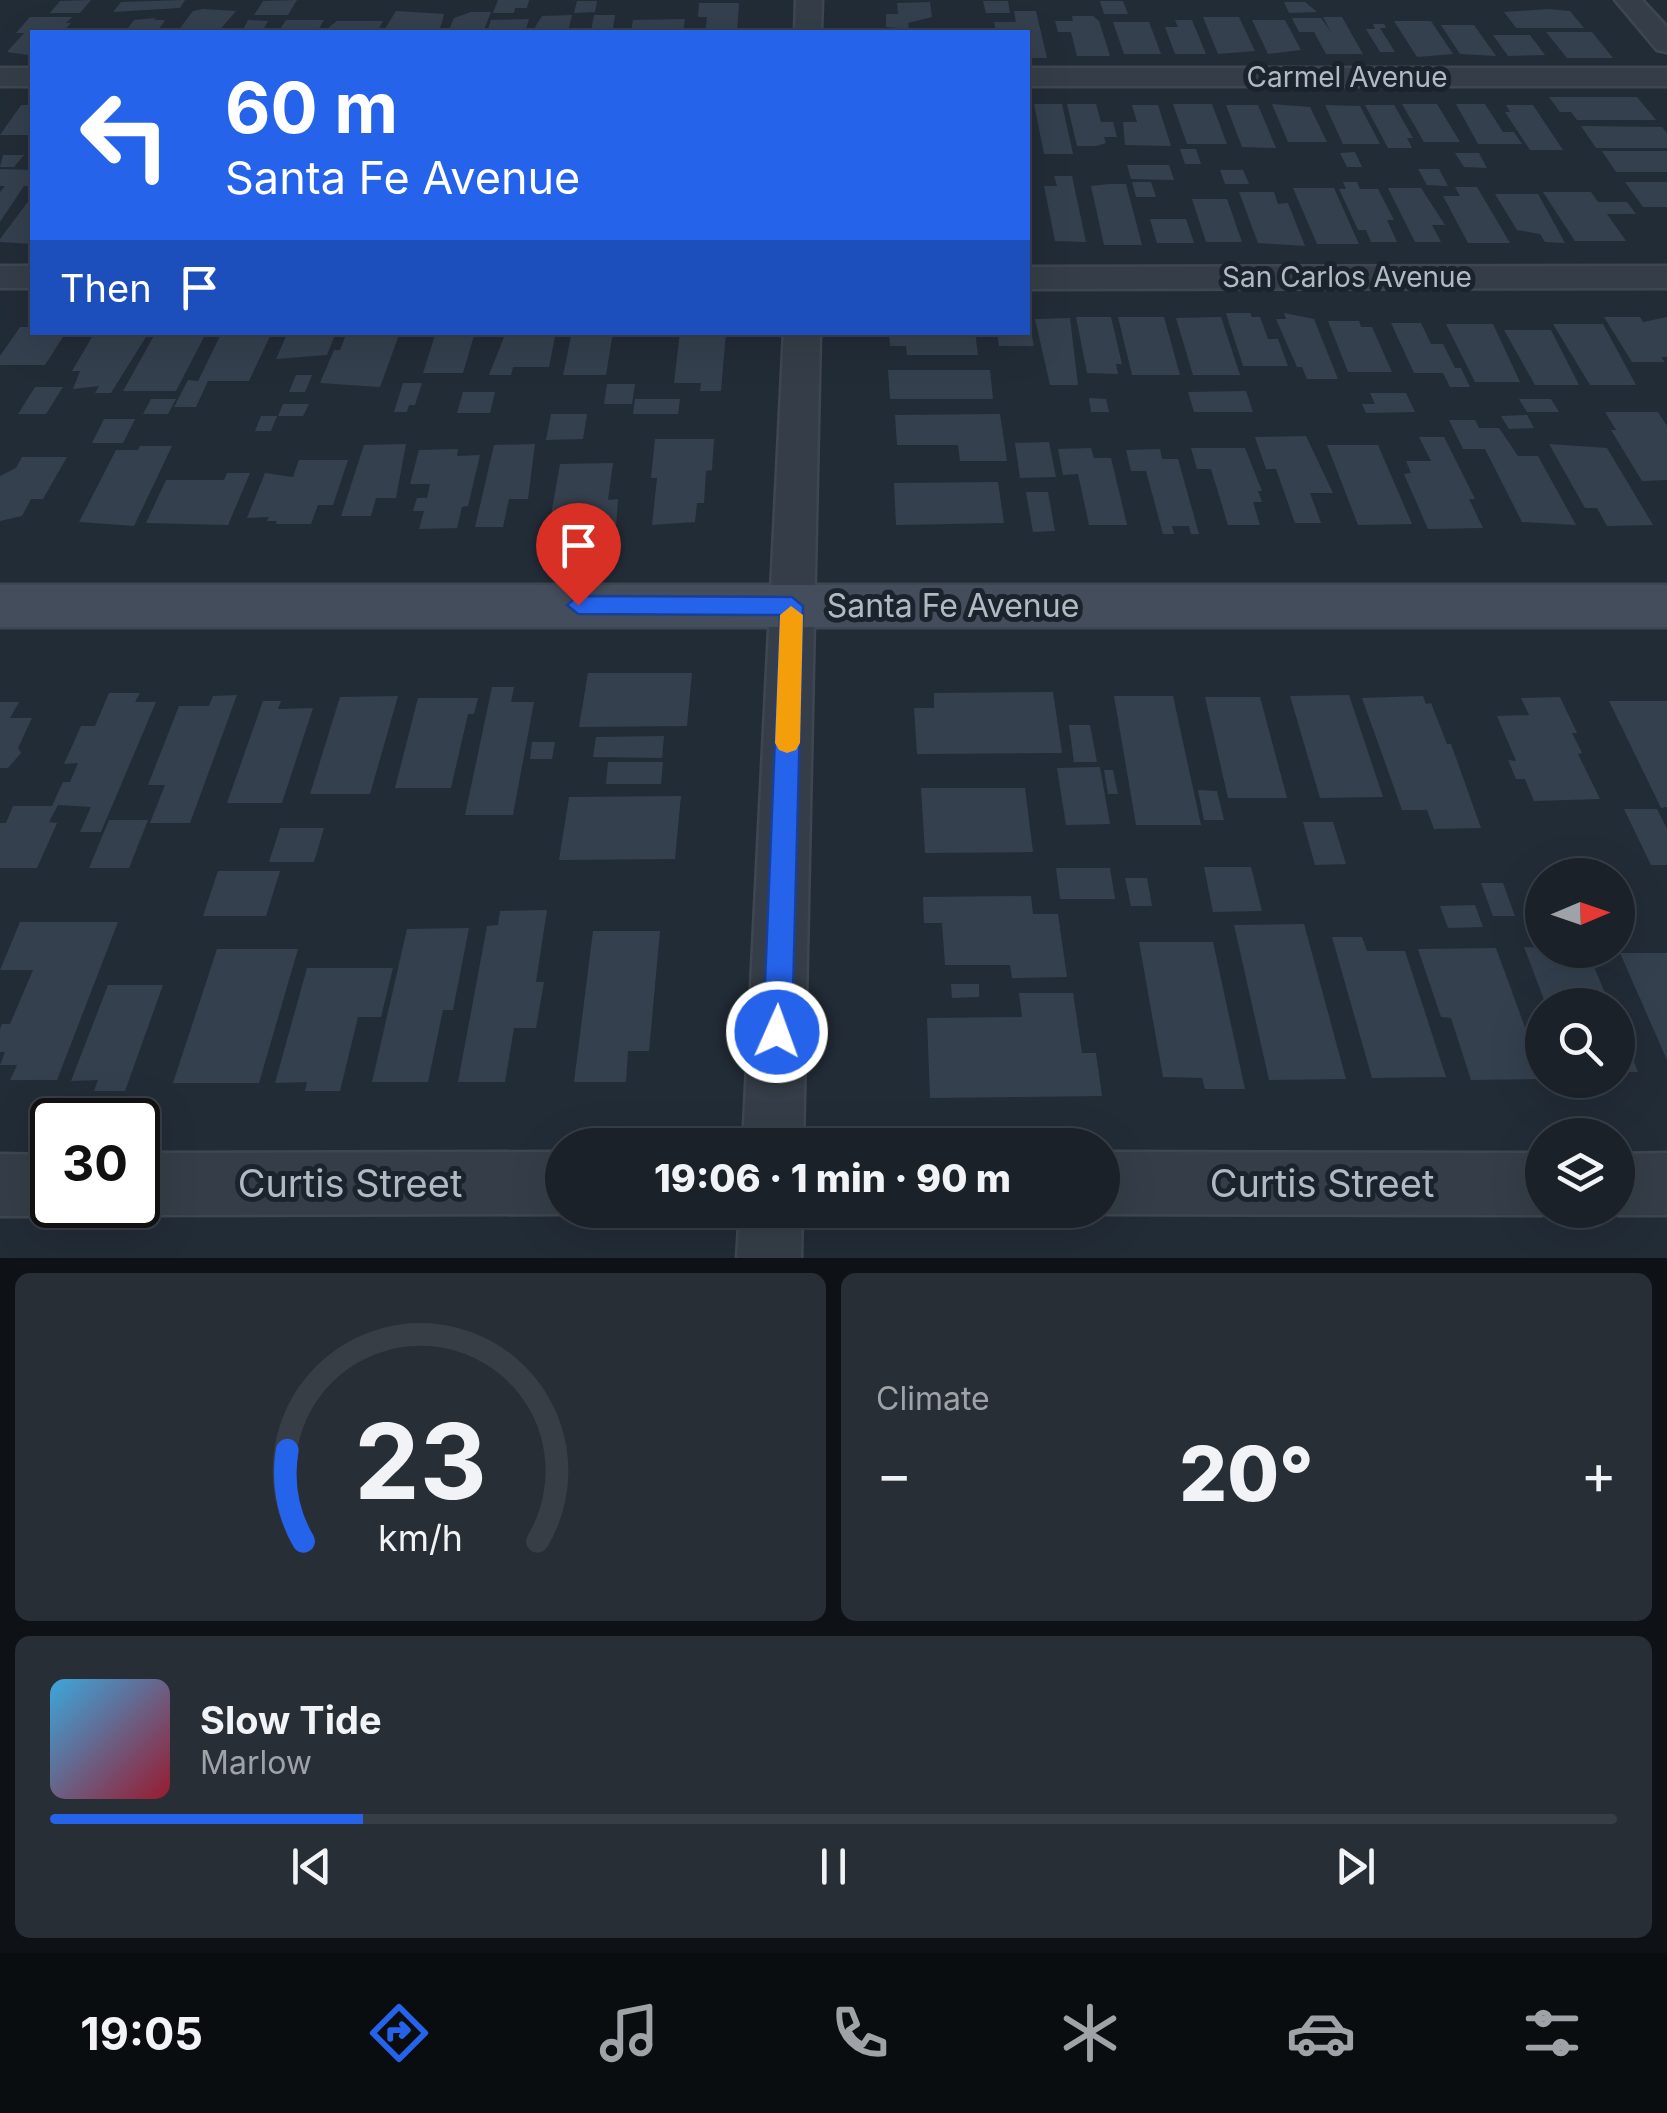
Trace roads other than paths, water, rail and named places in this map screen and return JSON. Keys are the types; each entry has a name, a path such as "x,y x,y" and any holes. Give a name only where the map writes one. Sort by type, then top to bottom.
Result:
{"street":[{"path":"808,30 809,0"},
{"path":"1628,0 1667,44"},
{"path":"0,76 30,76"},
{"name":"Carmel Avenue","path":"1030,77 1667,77"},
{"path":"0,277 30,277"},
{"name":"San Carlos Avenue","path":"1030,278 1667,277"},
{"path":"775,1128 802,335"},
{"name":"Santa Fe Avenue","path":"0,606 1667,606"},
{"name":"Curtis Street","path":"160,1184 545,1183"},
{"name":"Curtis Street","path":"1120,1183 1525,1184"},
{"path":"0,1185 30,1184"},
{"path":"1635,1184 1667,1184"},
{"path":"770,1258 771,1228"}]}
